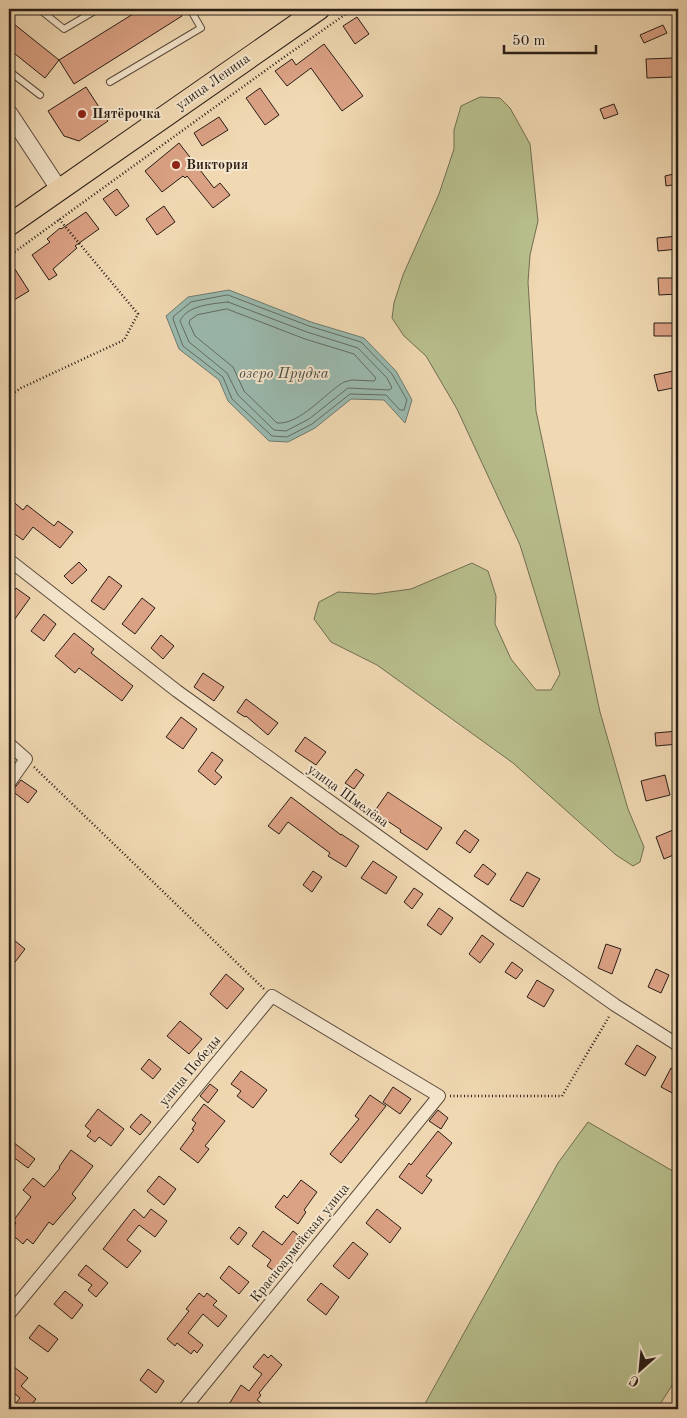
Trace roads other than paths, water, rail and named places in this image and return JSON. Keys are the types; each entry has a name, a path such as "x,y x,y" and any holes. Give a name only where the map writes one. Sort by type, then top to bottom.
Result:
{"highway":[{"name":"улица Ленина","path":"9,225 59,188 319,9"}],"street":[{"path":"9,113 59,188"},
{"name":"улица Шмелёва","path":"9,560 177,690 503,926 615,1005 678,1045"},
{"path":"9,744 26,759 9,783"},
{"name":"улица Победы","path":"9,1314 272,996 439,1096"},
{"name":"Красноармейская улица","path":"184,1409 439,1096"}],"lane":[{"path":"39,9 64,29 98,9"},
{"path":"110,82 201,28 190,9"},
{"path":"9,71 40,95"}],"water":[{"name":"озеро Прудка","path":"229,290 311,322 364,338 396,371 412,400 405,423 384,400 351,399 315,428 288,442 269,441 228,401 219,380 179,349 166,316 188,297"}],"place":[{"name":"Пятёрочка","path":"82,114"},
{"name":"Виктория","path":"176,165"}]}
